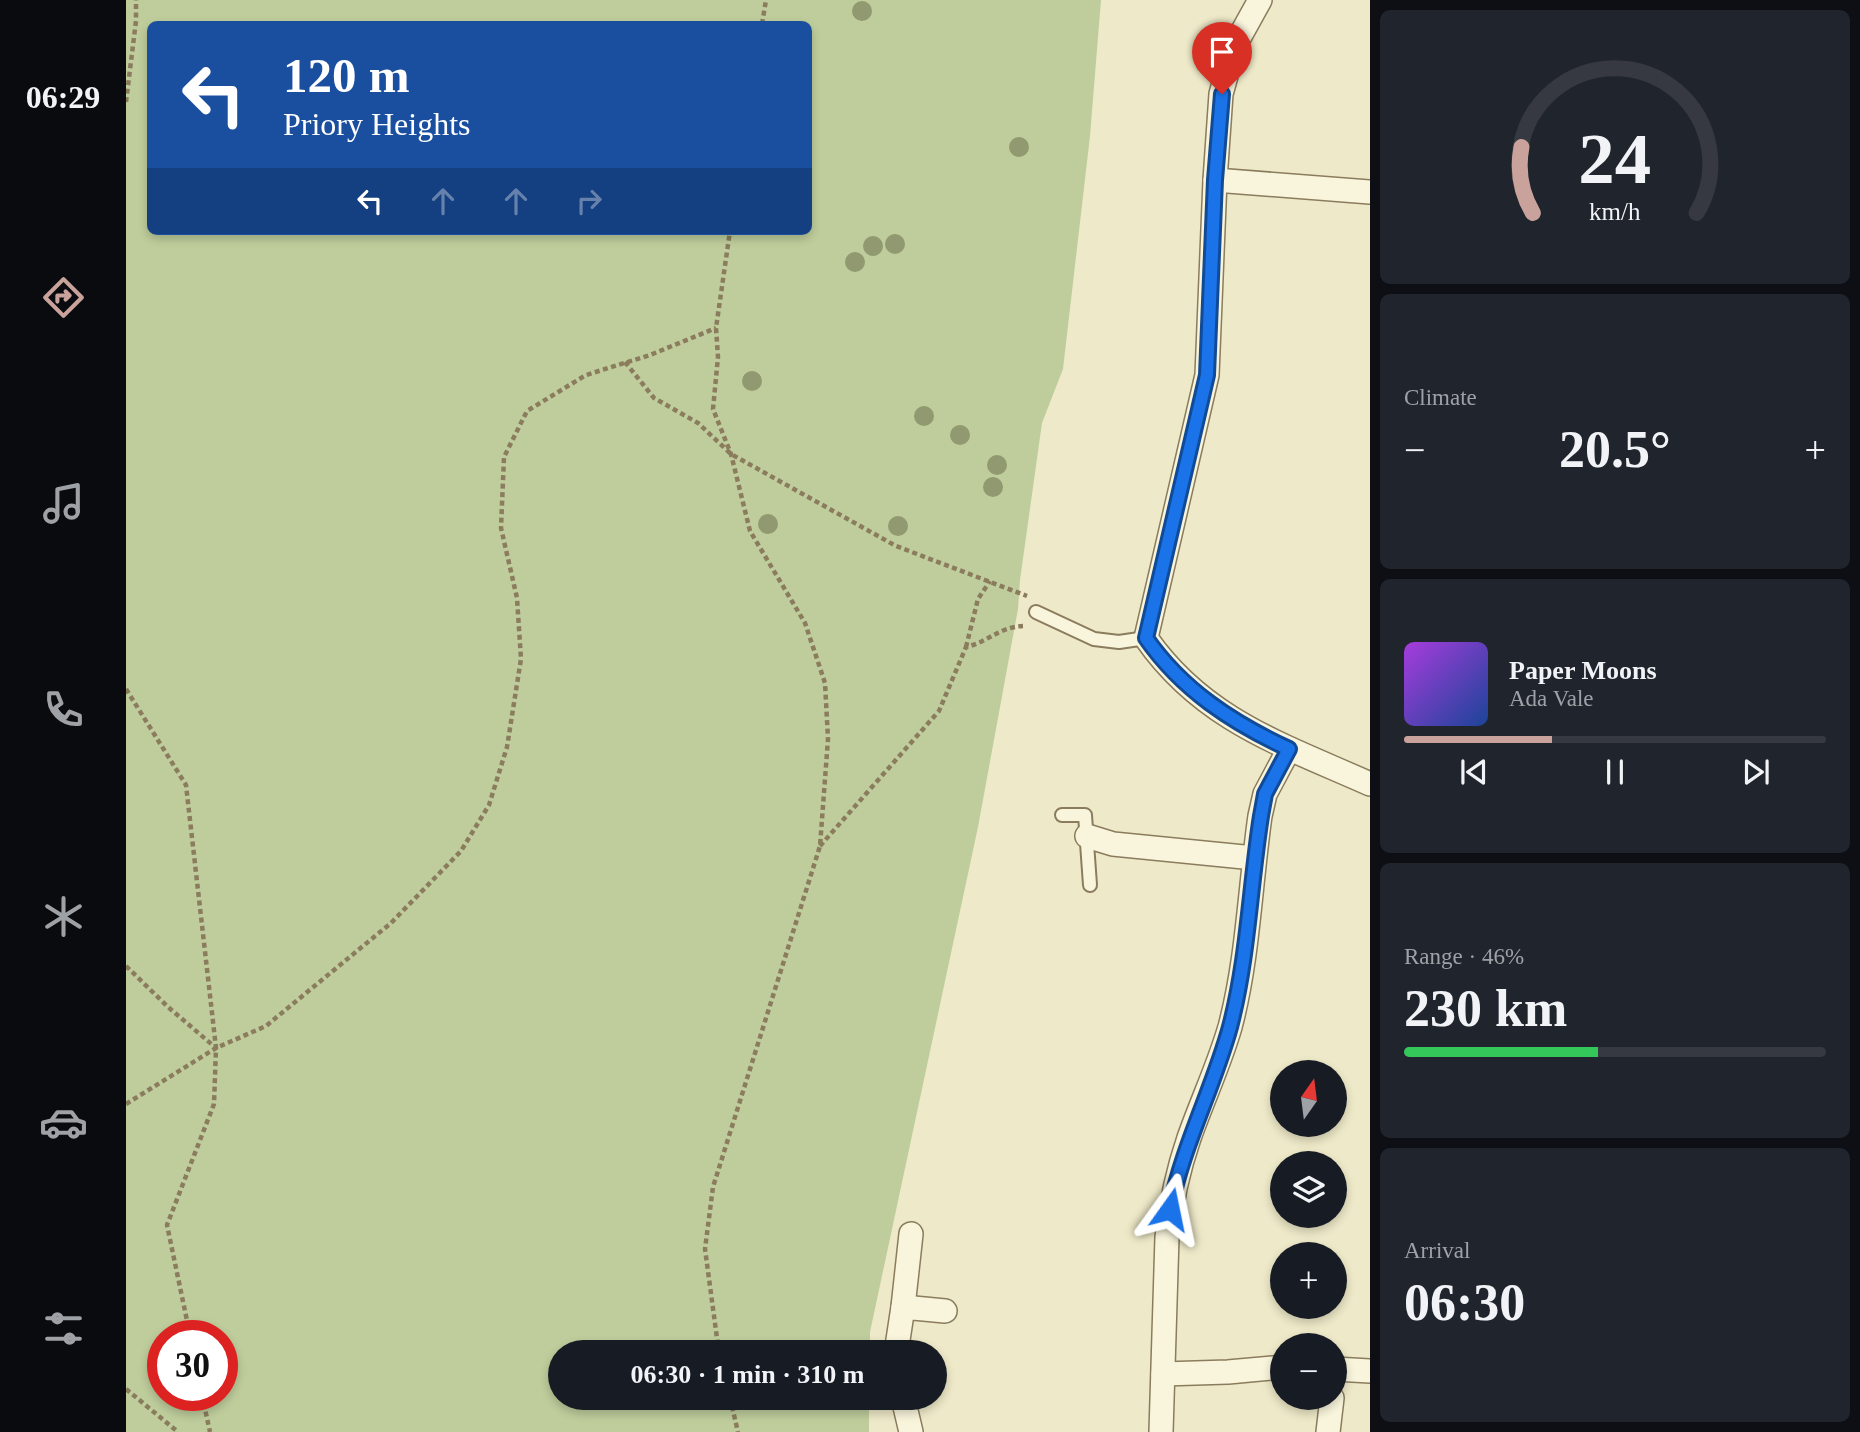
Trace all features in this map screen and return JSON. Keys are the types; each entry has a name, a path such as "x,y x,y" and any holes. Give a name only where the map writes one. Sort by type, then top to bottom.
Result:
{"street":[{"path":"1260,0 1234,47 1222,94 1215,180 1207,375 1146,638 1163,662 1228,718 1289,749 1370,784"},
{"path":"1215,180 1370,192"},
{"path":"1161,1432 1170,1209 1189,1139 1230,1028 1239,985 1254,858 1265,794 1289,749"},
{"path":"1087,836 1113,844 1254,858"},
{"path":"898,1340 911,1234"},
{"path":"903,1307 945,1311"},
{"path":"1163,1374 1270,1368"},
{"path":"1347,1370 1370,1371"},
{"path":"906,1410 911,1432"},
{"path":"1328,1432 1331,1410"}],"lane":[{"path":"1036,612 1094,639 1119,642 1146,638"},
{"path":"1062,815 1085,815 1090,885"}],"path":[{"path":"126,102 136,0"},
{"path":"762,21 766,0"},
{"path":"717,1340 705,1249 713,1187 820,846 828,739 825,683 805,623 750,531 731,454 713,409 718,357 716,328 729,235"},
{"path":"126,1104 216,1048 266,1026 391,923 461,851 489,806 507,747 521,659 517,598 501,528 504,457 527,411 586,376 650,355 716,328"},
{"path":"625,362 654,398 698,423 731,454 896,546 990,581 1021,596 1031,597 1036,602 1036,612 1024,626 1007,626 981,644 966,647"},
{"path":"820,846 939,711 966,647 978,599 990,581"},
{"path":"126,689 186,785 216,1048 214,1104 167,1225 187,1320"},
{"path":"126,965 168,1007 216,1048"},
{"path":"126,1389 178,1432"},
{"path":"733,1410 738,1432"},
{"path":"205,1411 210,1432"}],"green space":[{"path":"126,0 1101,0 1090,136 1063,369 1042,423 1018,609 978,827 870,1340 548,1340 548,1410 869,1410 869,1432 126,1432"}],"route":[{"path":"1170,1209 1189,1139 1230,1028 1239,985 1254,858 1265,794 1289,749 1228,718 1163,662 1146,638 1207,375 1215,180 1222,94"}]}
